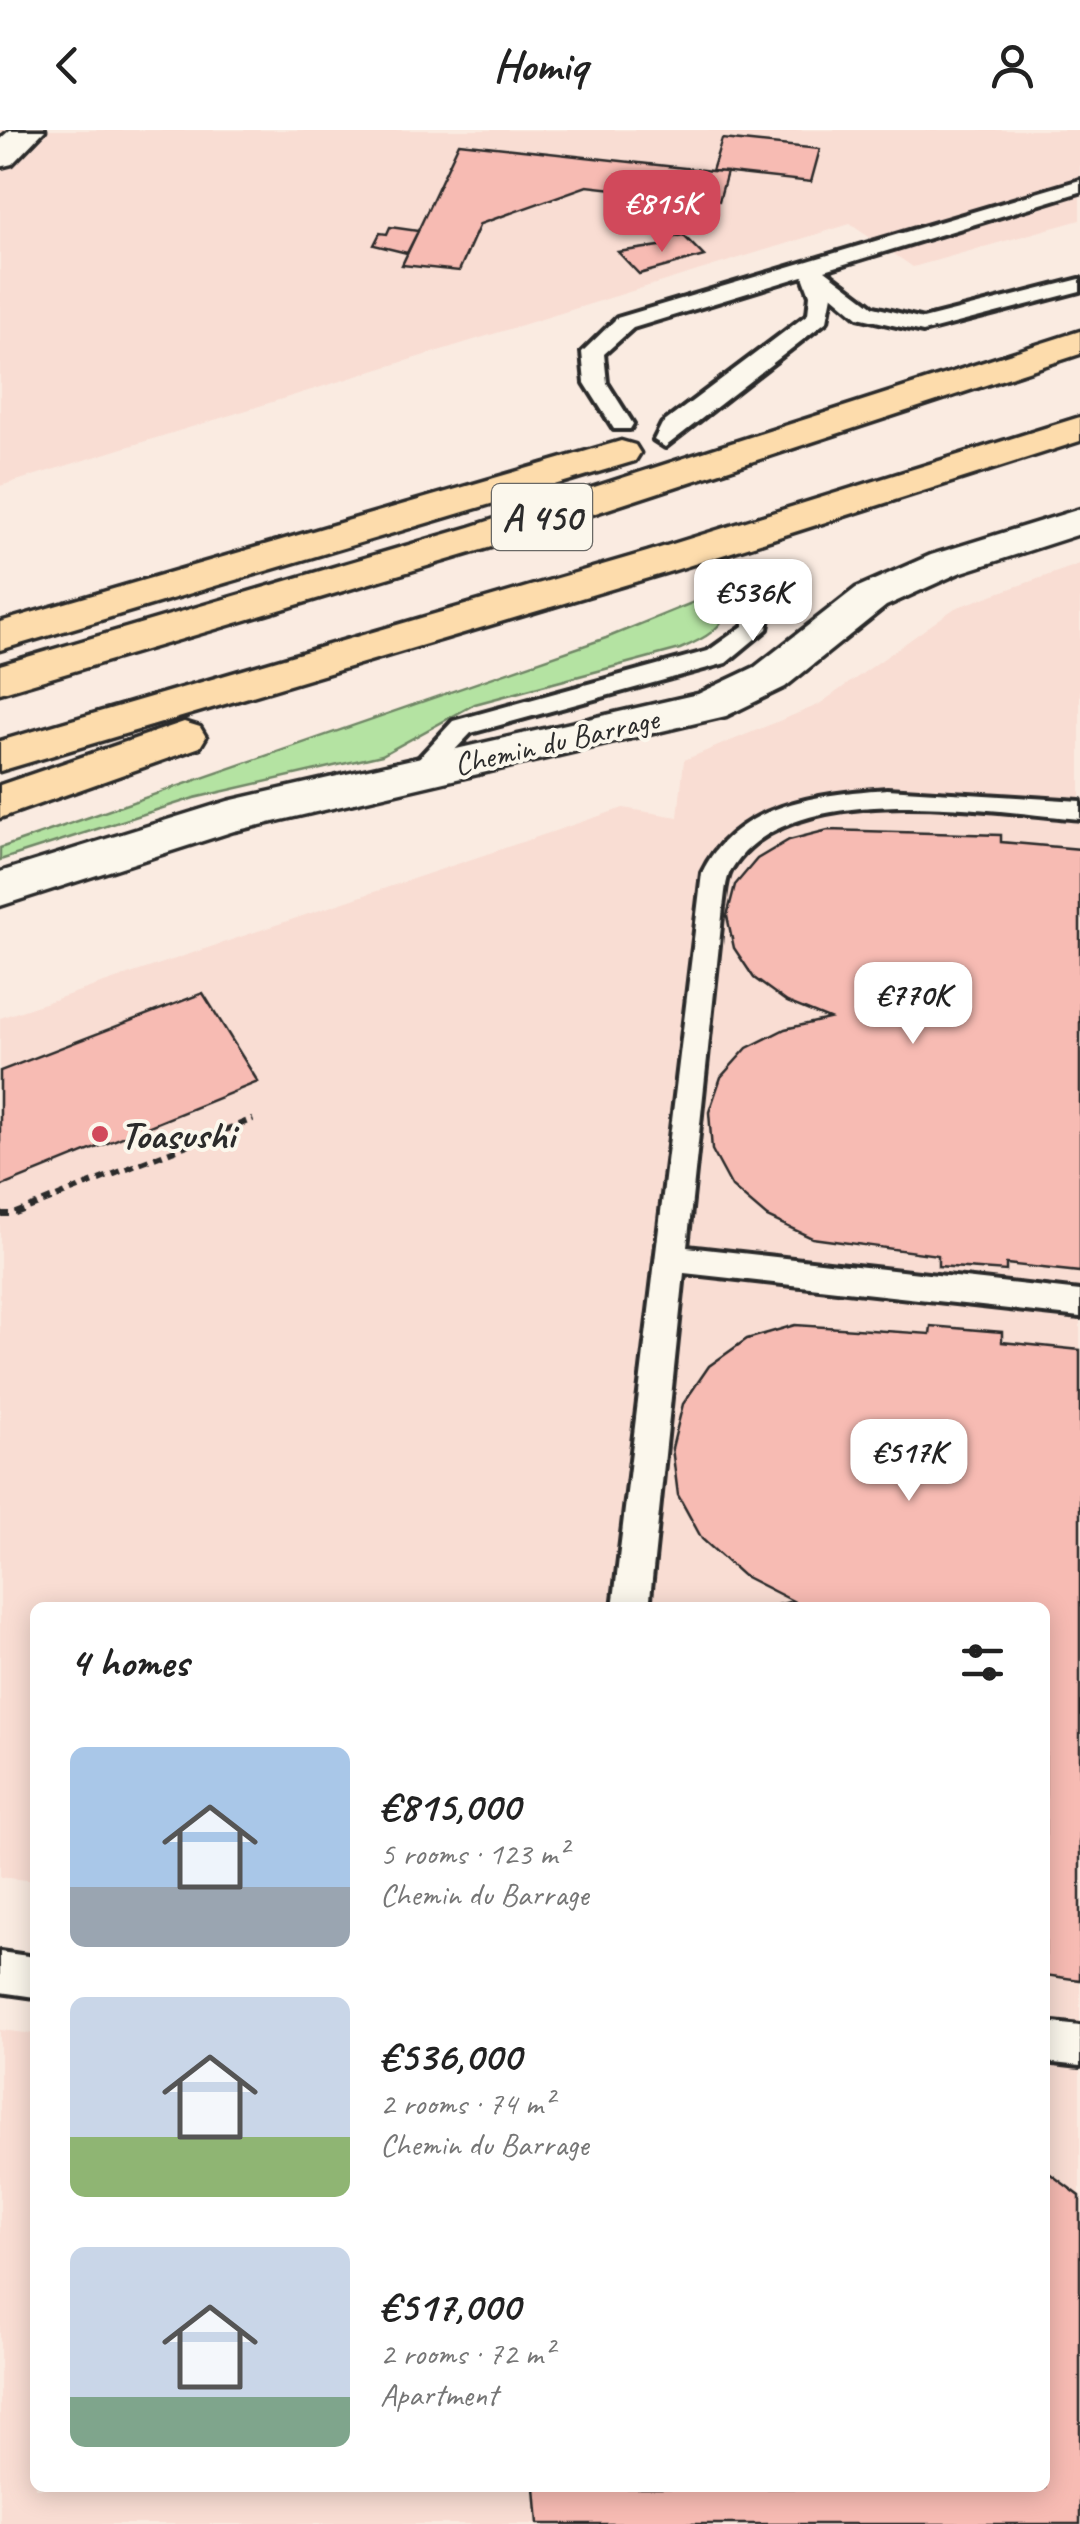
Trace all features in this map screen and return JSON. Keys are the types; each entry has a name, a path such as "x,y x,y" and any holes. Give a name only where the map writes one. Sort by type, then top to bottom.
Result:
{"highway":[{"path":"0,636 1080,320"},
{"name":"A 450","path":"0,679 484,536 1080,342"},
{"name":"A 450","path":"0,756 661,561 1080,429"},
{"path":"0,612 378,525"},
{"path":"0,802 634,590 661,561"}],"main road":[{"path":"0,157 29,130"},
{"name":"Chemin du Barrage","path":"0,889 228,817 711,706 770,677 870,598 945,564 1080,521"}],"lane":[{"path":"622,424 596,382 594,352 624,322 1080,186"},
{"path":"811,269 866,312 923,326 1080,286"},
{"path":"665,440 670,429 819,316 821,296 811,269"},
{"path":"418,773 462,728 717,657 755,629 760,601 755,588"},
{"path":"632,1602 709,907 719,865 746,836 790,810 838,800 1080,810"},
{"path":"670,1258 1080,1304"},
{"path":"0,1972 30,1976"},
{"path":"1050,2043 1080,2046"}],"path":[{"path":"0,1214 14,1214 253,1119"}],"shaded area":[{"path":"0,130 1080,130 1080,220 913,267 850,224 0,486"},
{"path":"1080,564 1080,2524 0,2524 0,2030 30,2033 30,2492 1050,2492 1050,1602 30,1602 30,1880 0,1877 0,1018 623,808 678,817 684,760 818,705 955,608"}],"green space":[{"path":"721,591 731,602 723,619 705,637 680,649 475,704 382,755 194,798 0,860 0,848 606,638"}],"building":[{"path":"722,139 820,149 811,182 712,171"},
{"path":"459,143 727,172 719,201 587,186 480,224 459,271 402,265"},
{"path":"390,227 418,231 407,253 374,245 380,233 387,234"},
{"path":"683,235 704,256 639,274 618,252 666,245 661,240"},
{"path":"828,830 1001,835 1001,842 1080,849 1080,1272 1006,1264 1006,1271 938,1266 938,1255 812,1238 767,1217 732,1187 712,1150 709,1112 721,1077 747,1048 785,1029 829,1019 787,1002 754,978 734,948 727,916 735,885 757,859 789,840"},
{"path":"203,993 258,1082 0,1187 0,1071"},
{"path":"795,1325 930,1334 931,1326 1002,1332 1002,1342 1080,1350 1080,1980 1050,1976 1050,1602 789,1602 793,1601 742,1575 702,1539 678,1495 672,1448 683,1404 709,1366 747,1339"},
{"path":"1050,2174 1080,2196 1080,2524 538,2524 535,2492 1050,2492"}],"place":[{"name":"Toasushi","path":"100,1134"}]}
